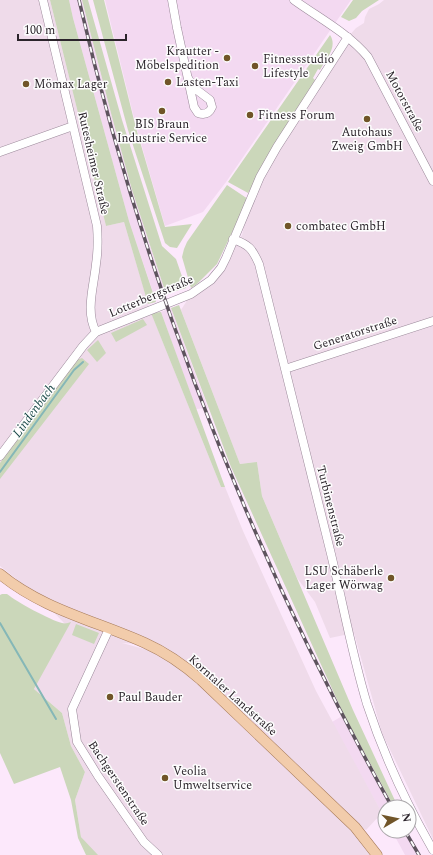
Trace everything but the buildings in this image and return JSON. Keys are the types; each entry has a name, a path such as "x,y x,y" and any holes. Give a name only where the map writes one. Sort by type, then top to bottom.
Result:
{"main road":[{"name":"Korntaler Landstraße","path":"1,578 47,604 160,650 195,674 354,827 377,855"}],"street":[{"name":"Rutesheimer Straße","path":"43,0 97,226 98,246 90,306 90,319 96,332"},
{"path":"172,0 188,78"},
{"name":"Motorstraße","path":"294,0 348,37 361,48 368,57 433,181"},
{"name":"Lotterbergstraße","path":"0,456 83,346 96,332 191,294 211,280 221,268 263,171 284,135 348,37"},
{"path":"0,152 73,126"},
{"name":"Turbinenstraße","path":"233,239 248,245 256,256 285,368 351,643 368,705 394,772 433,850"},
{"name":"Generatorstraße","path":"285,368 433,321"},
{"name":"Bachgerstenstraße","path":"109,628 72,709 77,742 98,776 144,842 158,855"}],"shaded area":[{"path":"0,0 50,0 106,226 124,222 150,310 221,487 225,487 243,531 316,691 377,804 377,818 366,830 358,827 377,855 95,855 81,837 75,800 85,772 71,746 62,713 34,689 64,623 39,597 0,566","holes":["122,643 156,645 159,653"]},
{"path":"69,0 82,0 132,190 166,294 155,298 129,221"},
{"path":"105,0 351,0 226,182 203,212 165,226 136,126"},
{"path":"384,0 433,0 433,839 417,806 417,799 414,799 382,733 354,633 330,638 315,602 297,578 262,496 257,462 240,464 181,310 191,294 200,288 226,258 242,235 251,197 348,37 356,28 364,23 369,9"},
{"path":"171,308 208,408 196,409 161,312"},
{"path":"344,715 390,799 377,799 377,804 332,722"},
{"path":"396,839 412,839 421,855 405,855"}],"green space":[{"path":"50,0 69,0 129,221 156,302 148,304 124,222 106,226"},
{"path":"82,0 88,0 122,120 162,246 176,259 186,288 166,294 132,190"},
{"path":"93,0 104,0 136,128 165,227 192,224 177,248 170,247 165,243 128,130"},
{"path":"353,0 379,0 362,11 356,18 349,21 341,17"},
{"path":"330,35 333,44 330,53 320,70 318,69 313,78 315,80 248,193 228,182"},
{"path":"227,185 248,199 217,264 191,288 182,257 184,249 187,242"},
{"path":"179,305 240,464 257,462 262,496 353,710 394,799 390,799 344,715 231,467 171,308"},
{"path":"161,312 225,487 221,487 151,313"},
{"path":"143,319 147,325 116,342 111,333"},
{"path":"98,340 106,353 97,362 87,350"},
{"path":"82,358 89,364 0,479 0,463 77,360"},
{"path":"7,594 34,610 57,621 64,623 71,622 34,689 62,713 71,746 85,772 75,800 81,837 98,855 86,855 78,838 71,800 60,767 14,784 0,753 0,595"},
{"path":"76,624 99,633 94,644 72,635"}],"waterway":[{"name":"Lindenbach","path":"0,472 74,370 83,362"},
{"path":"0,623 56,719"}],"railway":[{"path":"79,0 105,105 136,209 169,313 207,414 248,515 293,614 341,711 388,799"},
{"path":"410,839 419,855"}],"place":[{"name":"Krautter - Möbelspedition","path":"227,58"},
{"name":"Fitnessstudio Lifestyle","path":"255,66"},
{"name":"Lasten-Taxi","path":"168,82"},
{"name":"Mömax Lager","path":"26,84"},
{"name":"BIS Braun Industrie Service","path":"162,111"},
{"name":"Fitness Forum","path":"250,115"},
{"name":"Autohaus Zweig GmbH","path":"367,119"},
{"name":"combatec GmbH","path":"288,226"},
{"name":"LSU Schäberle Lager Wörwag","path":"391,578"},
{"name":"Paul Bauder","path":"110,697"},
{"name":"Veolia Umweltservice","path":"165,778"}]}
